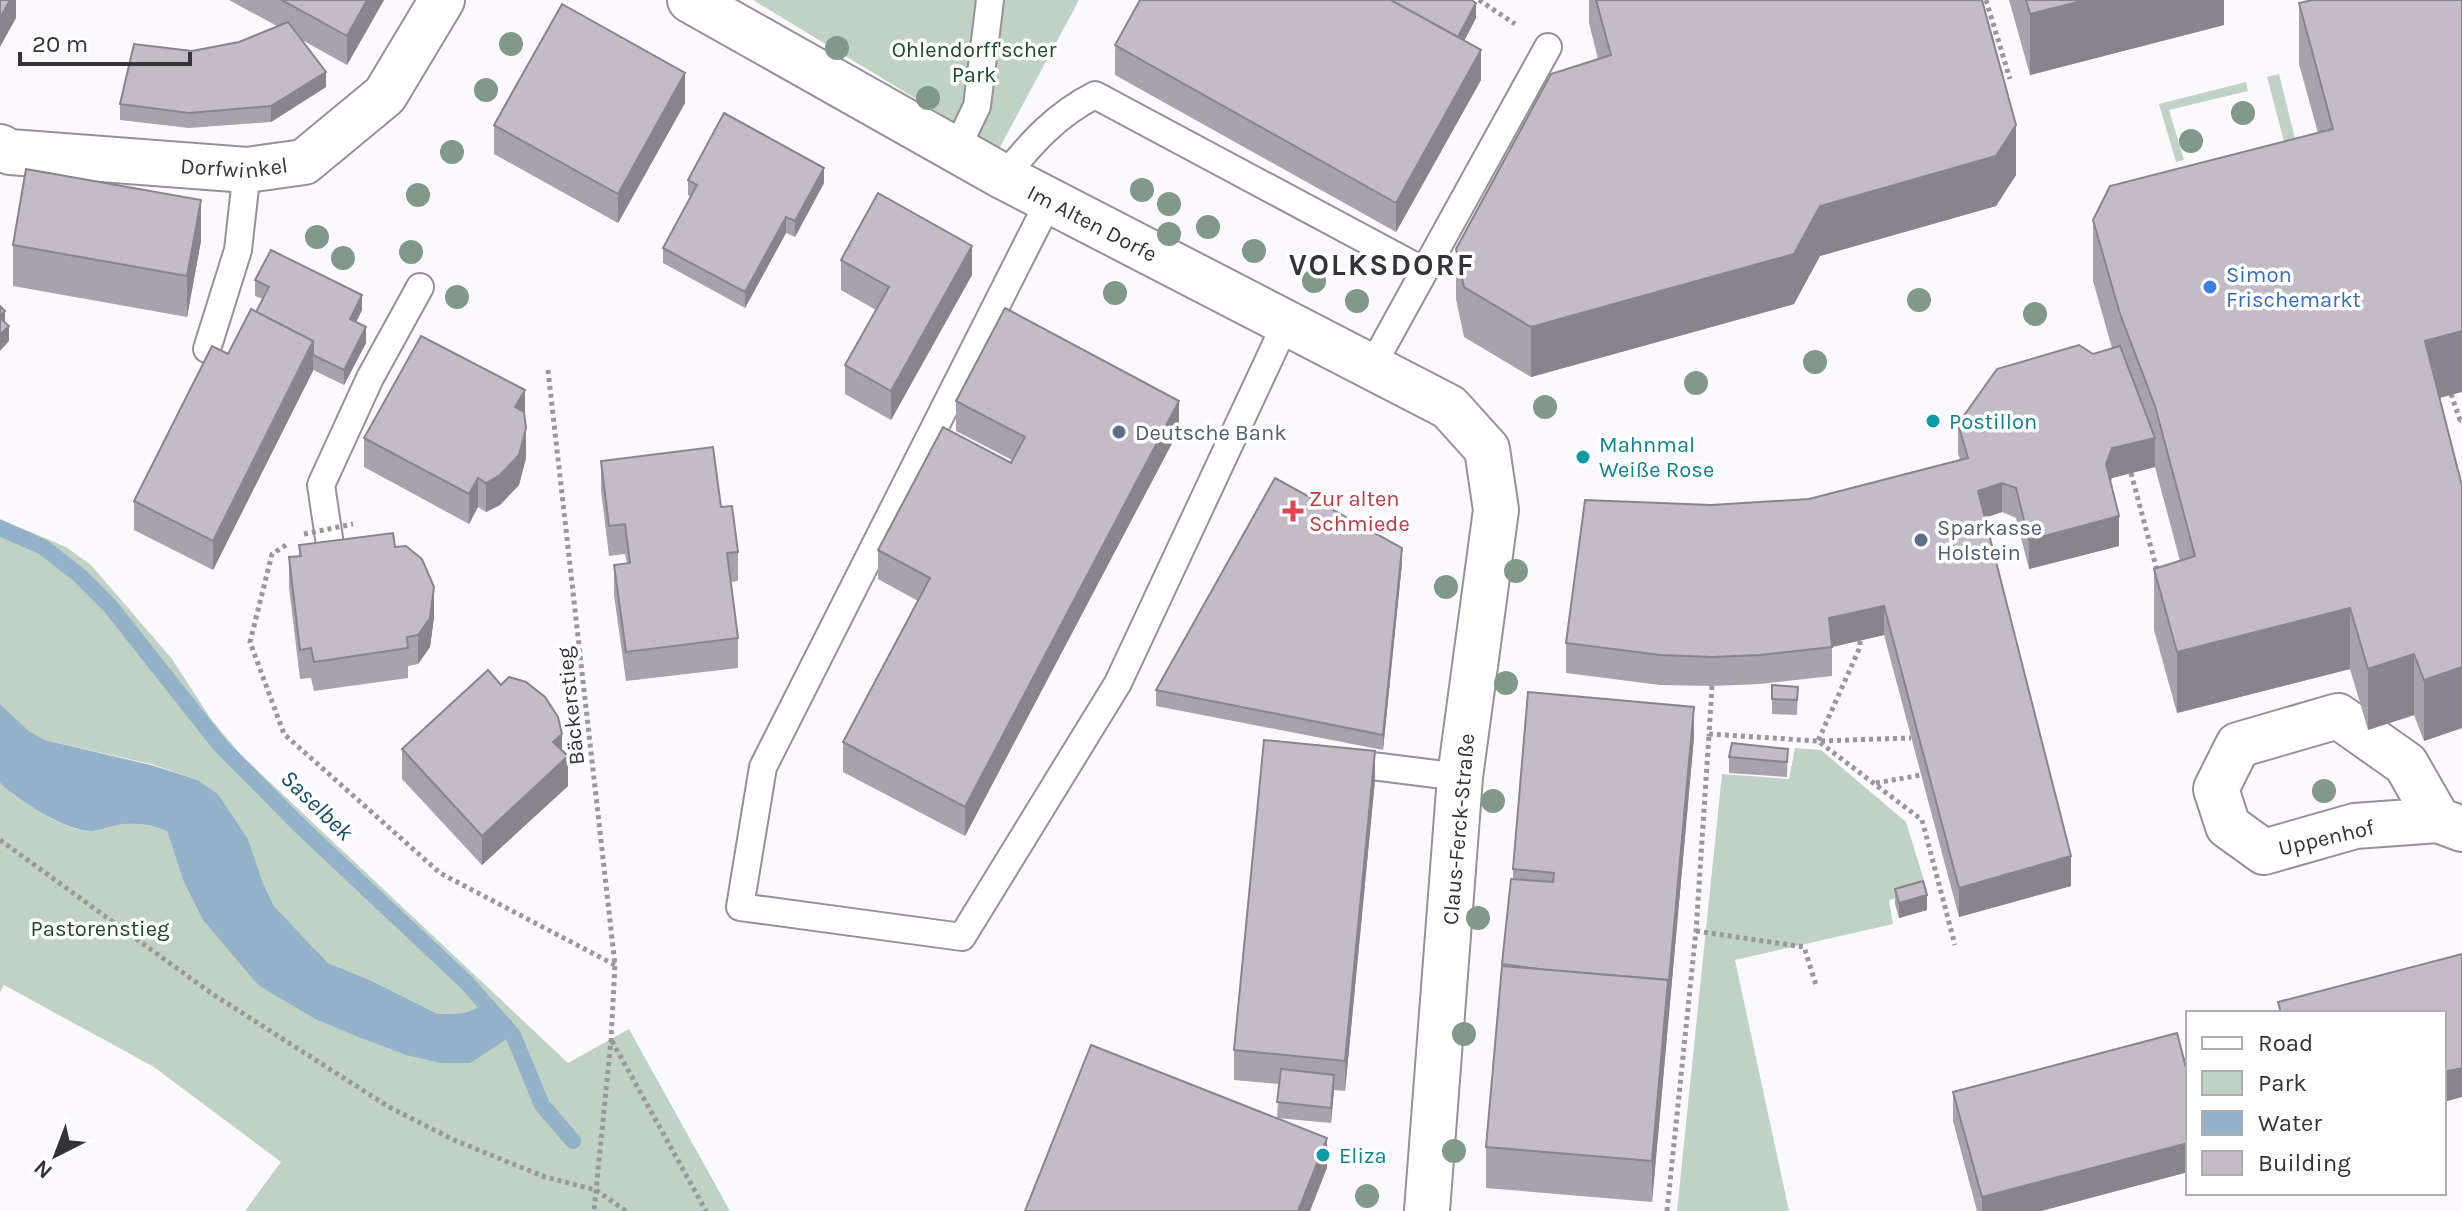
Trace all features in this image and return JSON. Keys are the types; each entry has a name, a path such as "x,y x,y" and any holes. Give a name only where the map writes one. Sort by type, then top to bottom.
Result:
{"street":[{"name":"Dorfwinkel","path":"0,147 10,152 247,170 304,162 385,95 442,0"},
{"name":"Im Alten Dorfe","path":"690,0 1004,177 1449,407 1487,449"},
{"name":"Claus-Ferck-Straße","path":"1427,1211 1460,777 1496,510 1487,449"},
{"name":"Uppenhof","path":"2338,716 2406,764 2450,825 2355,826 2264,852 2228,826 2216,789 2238,745 2338,716"}],"lane":[{"path":"956,150 977,106 990,0"},
{"path":"1372,366 1548,47"},
{"path":"1004,177 1037,136 1070,108 1095,95 1424,271"},
{"path":"207,349 238,250 247,170"},
{"path":"1049,201 763,767 740,907 962,937 1118,683 1286,323"},
{"path":"332,558 321,485 370,378 420,287"},
{"path":"1321,760 1460,777"}],"path":[{"path":"1986,0 2010,79"},
{"name":"Bäckerstieg","path":"548,370 615,965 594,1211"},
{"path":"2451,394 2462,429"},
{"path":"2131,473 2161,587"},
{"path":"353,524 304,534 272,554 250,642 284,734 440,873 615,965"},
{"path":"1818,741 1860,641"},
{"path":"1667,1211 1696,931 1712,686"},
{"path":"1709,734 1818,741 1911,738"},
{"path":"1818,741 1922,820 1955,945"},
{"path":"1875,783 1921,775"},
{"path":"0,840 211,993 389,1107 454,1140 545,1177 596,1190 626,1211"},
{"path":"1696,931 1804,947 1816,985"},
{"path":"611,1040 706,1211"}],"green space":[{"name":"Ohlendorff'scher Park","path":"753,0 1079,0 999,149"},
{"path":"2279,74 2299,155 2286,149 2267,77"},
{"path":"2246,82 2248,91 2169,110 2184,160 2176,162 2159,104"},
{"name":"Pastorenstieg","path":"0,519 66,547 91,565 172,659 211,719 240,754 568,1063 629,1029 730,1211 245,1211 281,1162 154,1067 4,985 0,992 0,783 31,807 70,827 93,831 137,824 167,831 183,880 259,986 315,1019 406,1055 487,1004 464,1013 438,1014 328,963 274,906 248,839 218,794 198,780 151,764 45,740 29,731 0,704"},
{"path":"1795,748 1821,750 1906,822 1927,890 1889,900 1893,924 1735,960 1789,1211 1677,1211 1722,774 1789,779"}],"water":[{"path":"0,704 29,731 45,740 151,765 198,780 218,794 248,839 274,906 328,963 438,1014 464,1013 487,1004 513,1035 470,1063 441,1063 406,1055 315,1019 259,986 203,920 183,880 167,831 137,824 82,830 44,814 0,783"}],"building":[{"path":"0,0 10,0 0,18"},
{"path":"282,0 367,0 347,36"},
{"path":"1140,0 1391,0 1481,50 1396,203 1115,45"},
{"path":"1391,0 1471,0 1476,3 1458,37"},
{"path":"1596,0 1982,0 2016,125 1996,156 1820,206 1794,254 1531,327 1464,287 1456,249 1551,74 1611,55"},
{"path":"2026,0 2085,0 2030,14"},
{"path":"2313,0 2462,0 2462,331 2425,341 2462,486 2462,667 2424,680 2414,654 2368,669 2350,608 2177,652 2154,569 2195,556 2155,406 2120,314 2093,220 2110,186 2333,129 2299,3"},
{"path":"562,4 685,73 618,194 494,125"},
{"path":"288,22 326,72 271,106 189,113 120,104 134,44 192,51 239,42"},
{"path":"724,113 824,168 795,221 786,217 745,292 663,248 697,185 688,180"},
{"path":"26,169 201,200 187,276 13,245"},
{"path":"878,193 972,246 891,391 845,365 889,287 841,260"},
{"path":"271,250 362,295 350,319 366,327 344,370 313,355 313,341 256,312 269,287 255,280"},
{"path":"1005,308 1179,401 965,807 843,742 930,578 878,550 943,427 1011,463 1025,437 956,401"},
{"path":"251,309 313,341 213,541 134,501 212,346 228,354"},
{"path":"0,318 9,326 0,335"},
{"path":"421,336 525,390 515,407 524,412 526,428 519,455 500,475 486,483 478,478 469,494 364,438"},
{"path":"2079,345 2093,354 2120,346 2155,438 2112,448 2106,464 2119,516 2029,540 2016,488 2002,483 1978,491 2071,856 1959,888 1884,606 1829,618 1832,647 1712,657 1660,655 1566,643 1585,500 1711,505 1809,499 1968,458 1958,424 1997,369"},
{"path":"713,447 721,507 732,506 738,552 727,553 738,638 626,652 614,565 630,563 625,524 609,526 601,461"},
{"path":"1275,478 1402,548 1383,735 1156,690"},
{"path":"393,533 395,547 406,546 422,559 434,587 430,618 418,635 407,637 408,648 314,662 311,648 300,650 289,557 301,556 299,545"},
{"path":"488,670 501,685 509,677 526,682 545,697 558,717 562,734 553,742 568,756 482,836 402,749"},
{"path":"1772,685 1798,687 1797,700 1772,699"},
{"path":"1528,692 1694,707 1668,991 1668,980 1502,964 1511,879 1553,882 1554,873 1513,869"},
{"path":"1264,740 1375,751 1345,1061 1234,1050"},
{"path":"1732,743 1788,749 1787,762 1729,757"},
{"path":"1923,881 1927,895 1899,903 1895,889"},
{"path":"2462,954 2462,1068 2446,1072 2446,1011 2280,1011 2278,1002"},
{"path":"1502,966 1668,980 1652,1161 1486,1147"},
{"path":"2177,1033 2186,1067 2186,1144 1982,1197 1953,1092"},
{"path":"1091,1045 1327,1138 1298,1211 1025,1211"},
{"path":"1281,1069 1334,1075 1331,1108 1277,1102"}],"waterway":[{"name":"Saselbek","path":"0,528 43,547 79,575 110,606 220,745 300,826 467,983 513,1035 542,1105 573,1141"}],"place":[{"name":"Simon Frischemarkt","path":"2210,287"},
{"name":"Postillon","path":"1933,421"},
{"name":"Deutsche Bank","path":"1119,432"},
{"name":"Mahnmal Weiße Rose","path":"1583,457"},
{"name":"Zur alten Schmiede","path":"1293,511"},
{"name":"Sparkasse Holstein","path":"1921,540"},
{"name":"Eliza","path":"1323,1155"}],"district":[{"name":"VOLKSDORF","path":"1382,265"}]}
